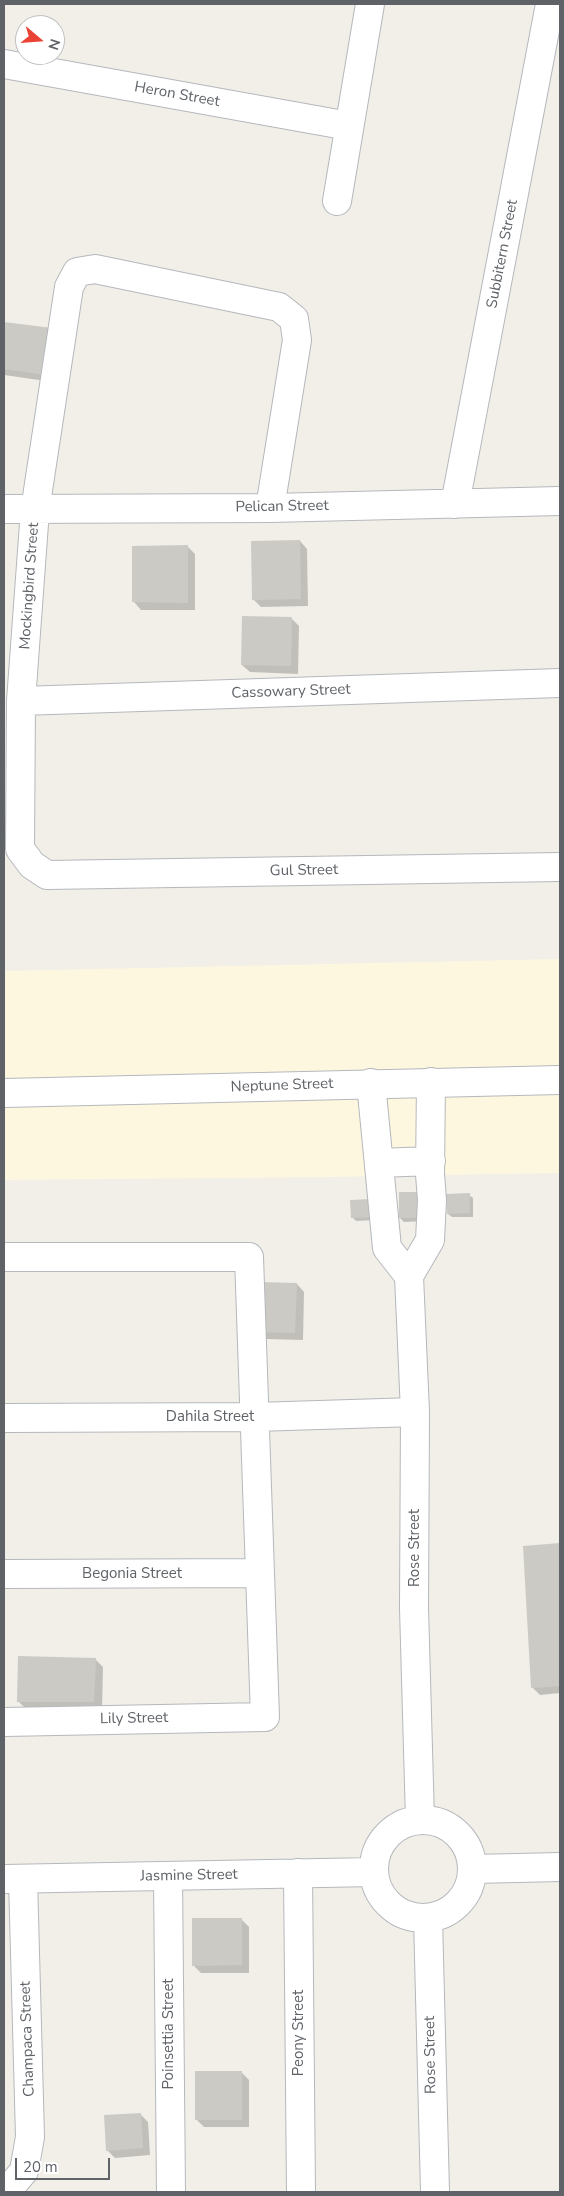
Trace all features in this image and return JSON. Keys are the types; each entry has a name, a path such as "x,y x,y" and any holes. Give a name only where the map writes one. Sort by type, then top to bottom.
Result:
{"street":[{"path":"337,201 370,4"},
{"name":"Subbitern Street","path":"455,504 550,4"},
{"name":"Heron Street","path":"4,64 350,126"},
{"name":"Mockingbird Street","path":"47,875 32,865 20,849 21,701 36,510 69,287 77,272 95,269 279,307 294,319 297,340 270,508"},
{"name":"Pelican Street","path":"4,509 270,508 560,501"},
{"name":"Cassowary Street","path":"21,701 560,683"},
{"name":"Gul Street","path":"47,875 560,867"},
{"name":"Neptune Street","path":"4,1093 560,1080"},
{"path":"371,1084 387,1248 409,1276 430,1240 432,1200 431,1082"},
{"path":"379,1163 431,1161"},
{"path":"4,1257 249,1257 260,1573"},
{"name":"Rose Street","path":"409,1276 416,1412 414,1608 420,1820"},
{"name":"Dahila Street","path":"4,1418 255,1417 416,1412"},
{"name":"Begonia Street","path":"4,1574 260,1573"},
{"name":"Lily Street","path":"4,1722 265,1717 260,1573"},
{"path":"420,1820 436,1822 450,1828 462,1839 470,1854 472,1869 470,1883 464,1897 454,1908 442,1915 428,1918 413,1917 398,1911 386,1901 378,1888 374,1872 376,1856 382,1843 405,1824 420,1820"},
{"path":"472,1869 560,1867"},
{"name":"Jasmine Street","path":"14,1879 374,1872"},
{"name":"Peony Street","path":"298,1874 301,2192"},
{"name":"Poinsettia Street","path":"168,1876 171,2192"},
{"name":"Champaca Street","path":"6,2192 24,2170 30,2137 14,1879"},
{"name":"Rose Street","path":"428,1918 434,2192"}],"shaded area":[{"path":"560,959 560,1173 4,1180 4,971"}],"building":[{"path":"4,322 52,328 46,375 4,369"},
{"path":"300,540 301,599 252,600 251,541"},
{"path":"188,545 188,603 132,602 132,546"},
{"path":"242,616 292,617 291,666 241,665"},
{"path":"399,1192 423,1192 423,1218 399,1218"},
{"path":"470,1193 470,1213 447,1214 446,1194"},
{"path":"371,1199 372,1217 351,1218 350,1200"},
{"path":"259,1282 297,1283 295,1333 257,1332"},
{"path":"560,1543 560,1686 531,1688 523,1546"},
{"path":"18,1656 96,1658 94,1702 17,1702"},
{"path":"192,1918 242,1918 242,1965 192,1966"},
{"path":"195,2071 242,2071 242,2120 195,2120"},
{"path":"141,2113 143,2148 106,2151 104,2115"}]}
